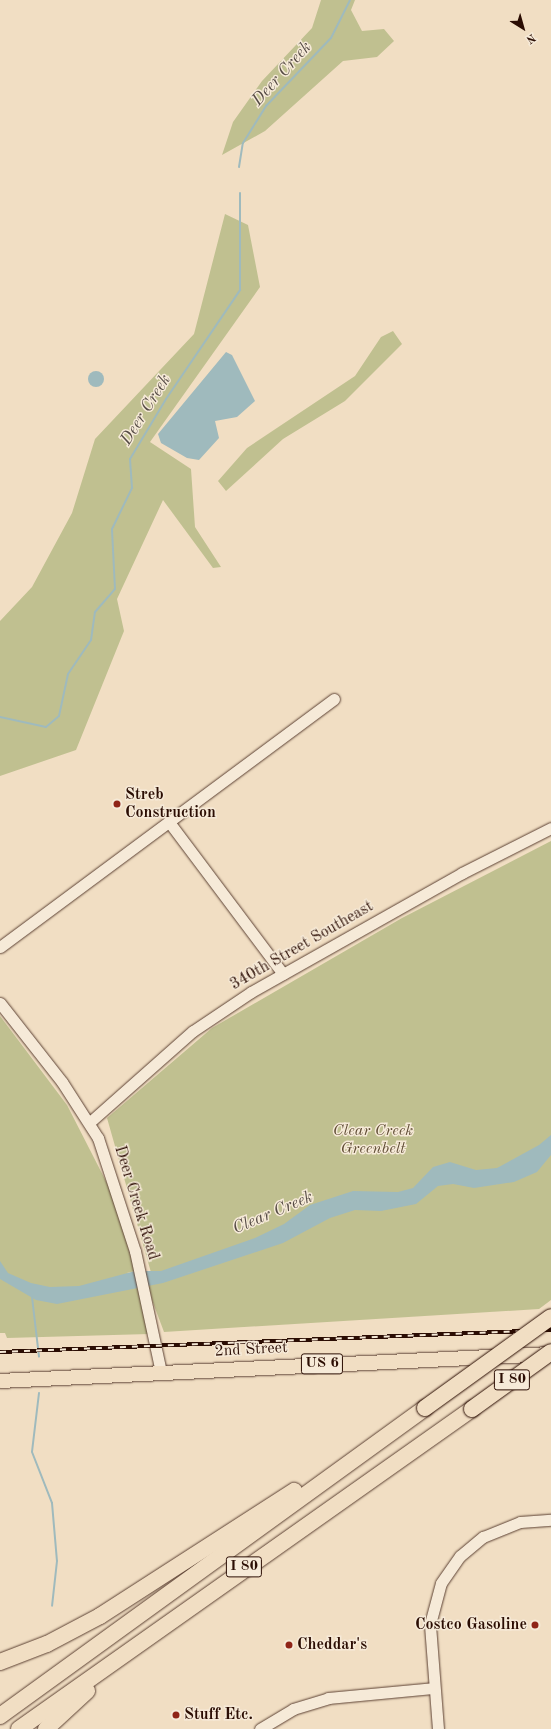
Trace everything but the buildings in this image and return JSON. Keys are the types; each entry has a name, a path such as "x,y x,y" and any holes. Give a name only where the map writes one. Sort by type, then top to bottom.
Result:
{"highway":[{"name":"I 80","path":"0,1716 551,1318"},
{"name":"I 80","path":"19,1729 195,1603 551,1353"},
{"path":"0,1662 47,1644 100,1616 319,1474 359,1457"},
{"path":"46,1729 195,1603"}],"main road":[{"name":"2nd Street","path":"0,1381 551,1353"}],"street":[{"path":"0,947 334,699"},
{"path":"169,822 283,974"},
{"name":"340th Street Southeast","path":"90,1122 193,1031 283,974 462,873 551,828"},
{"name":"Deer Creek Road","path":"0,1003 90,1122 116,1185 135,1251 147,1301 161,1372"},
{"path":"438,1729 433,1688 430,1624 436,1594 449,1570 471,1546 496,1530 520,1522 551,1520"},
{"path":"260,1729 293,1709 328,1698 433,1688"}],"green space":[{"path":"321,0 355,0 351,10 362,31 384,29 394,41 377,57 343,61 265,131 222,155 233,122 262,81 312,28"},
{"path":"225,214 248,225 260,287 150,442 191,469 195,527 221,567 213,568 163,500 117,599 124,631 76,750 0,776 0,621 32,587 72,513 95,439 194,334"},
{"path":"393,331 402,344 345,401 283,439 226,491 218,481 247,448 355,376 381,337"},
{"name":"Clear Creek Greenbelt","path":"551,841 551,1300 539,1309 164,1332 152,1300 148,1284 154,1283 107,1118 212,1028 402,918"},
{"path":"0,1016 67,1105 113,1195 135,1271 127,1273 138,1285 149,1334 7,1338 5,1333 0,1333"}],"water":[{"path":"226,352 232,355 255,401 237,417 215,421 219,438 199,460 187,458 161,443 158,434"},
{"path":"96,371 102,373 104,379 102,385 96,387 90,385 88,379 90,373"},
{"path":"551,1135 551,1155 537,1172 514,1182 474,1188 453,1184 438,1186 416,1204 381,1211 355,1210 330,1218 283,1243 163,1283 57,1304 36,1300 0,1279 0,1261 8,1273 31,1283 50,1287 79,1286 135,1271 161,1271 255,1238 284,1224 310,1205 353,1191 398,1192 413,1188 433,1167 450,1162 476,1170 497,1168 539,1145"}],"waterway":[{"name":"Deer Creek","path":"239,167 243,143 266,106 331,38 350,0"},
{"name":"Deer Creek","path":"0,717 46,727 59,716 68,674 91,640 95,612 115,589 112,529 132,488 130,459 166,399 240,290 240,193"},
{"path":"32,1297 39,1357"},
{"path":"39,1393 32,1452 52,1503 57,1561 52,1606"}],"railway":[{"path":"0,1352 551,1330"}],"place":[{"name":"Streb Construction","path":"117,804"},
{"name":"Costco Gasoline","path":"535,1625"},
{"name":"Cheddar's","path":"289,1645"},
{"name":"Stuff Etc.","path":"176,1715"}],"water label":[{"name":"Clear Creek","path":"273,1213"}]}
